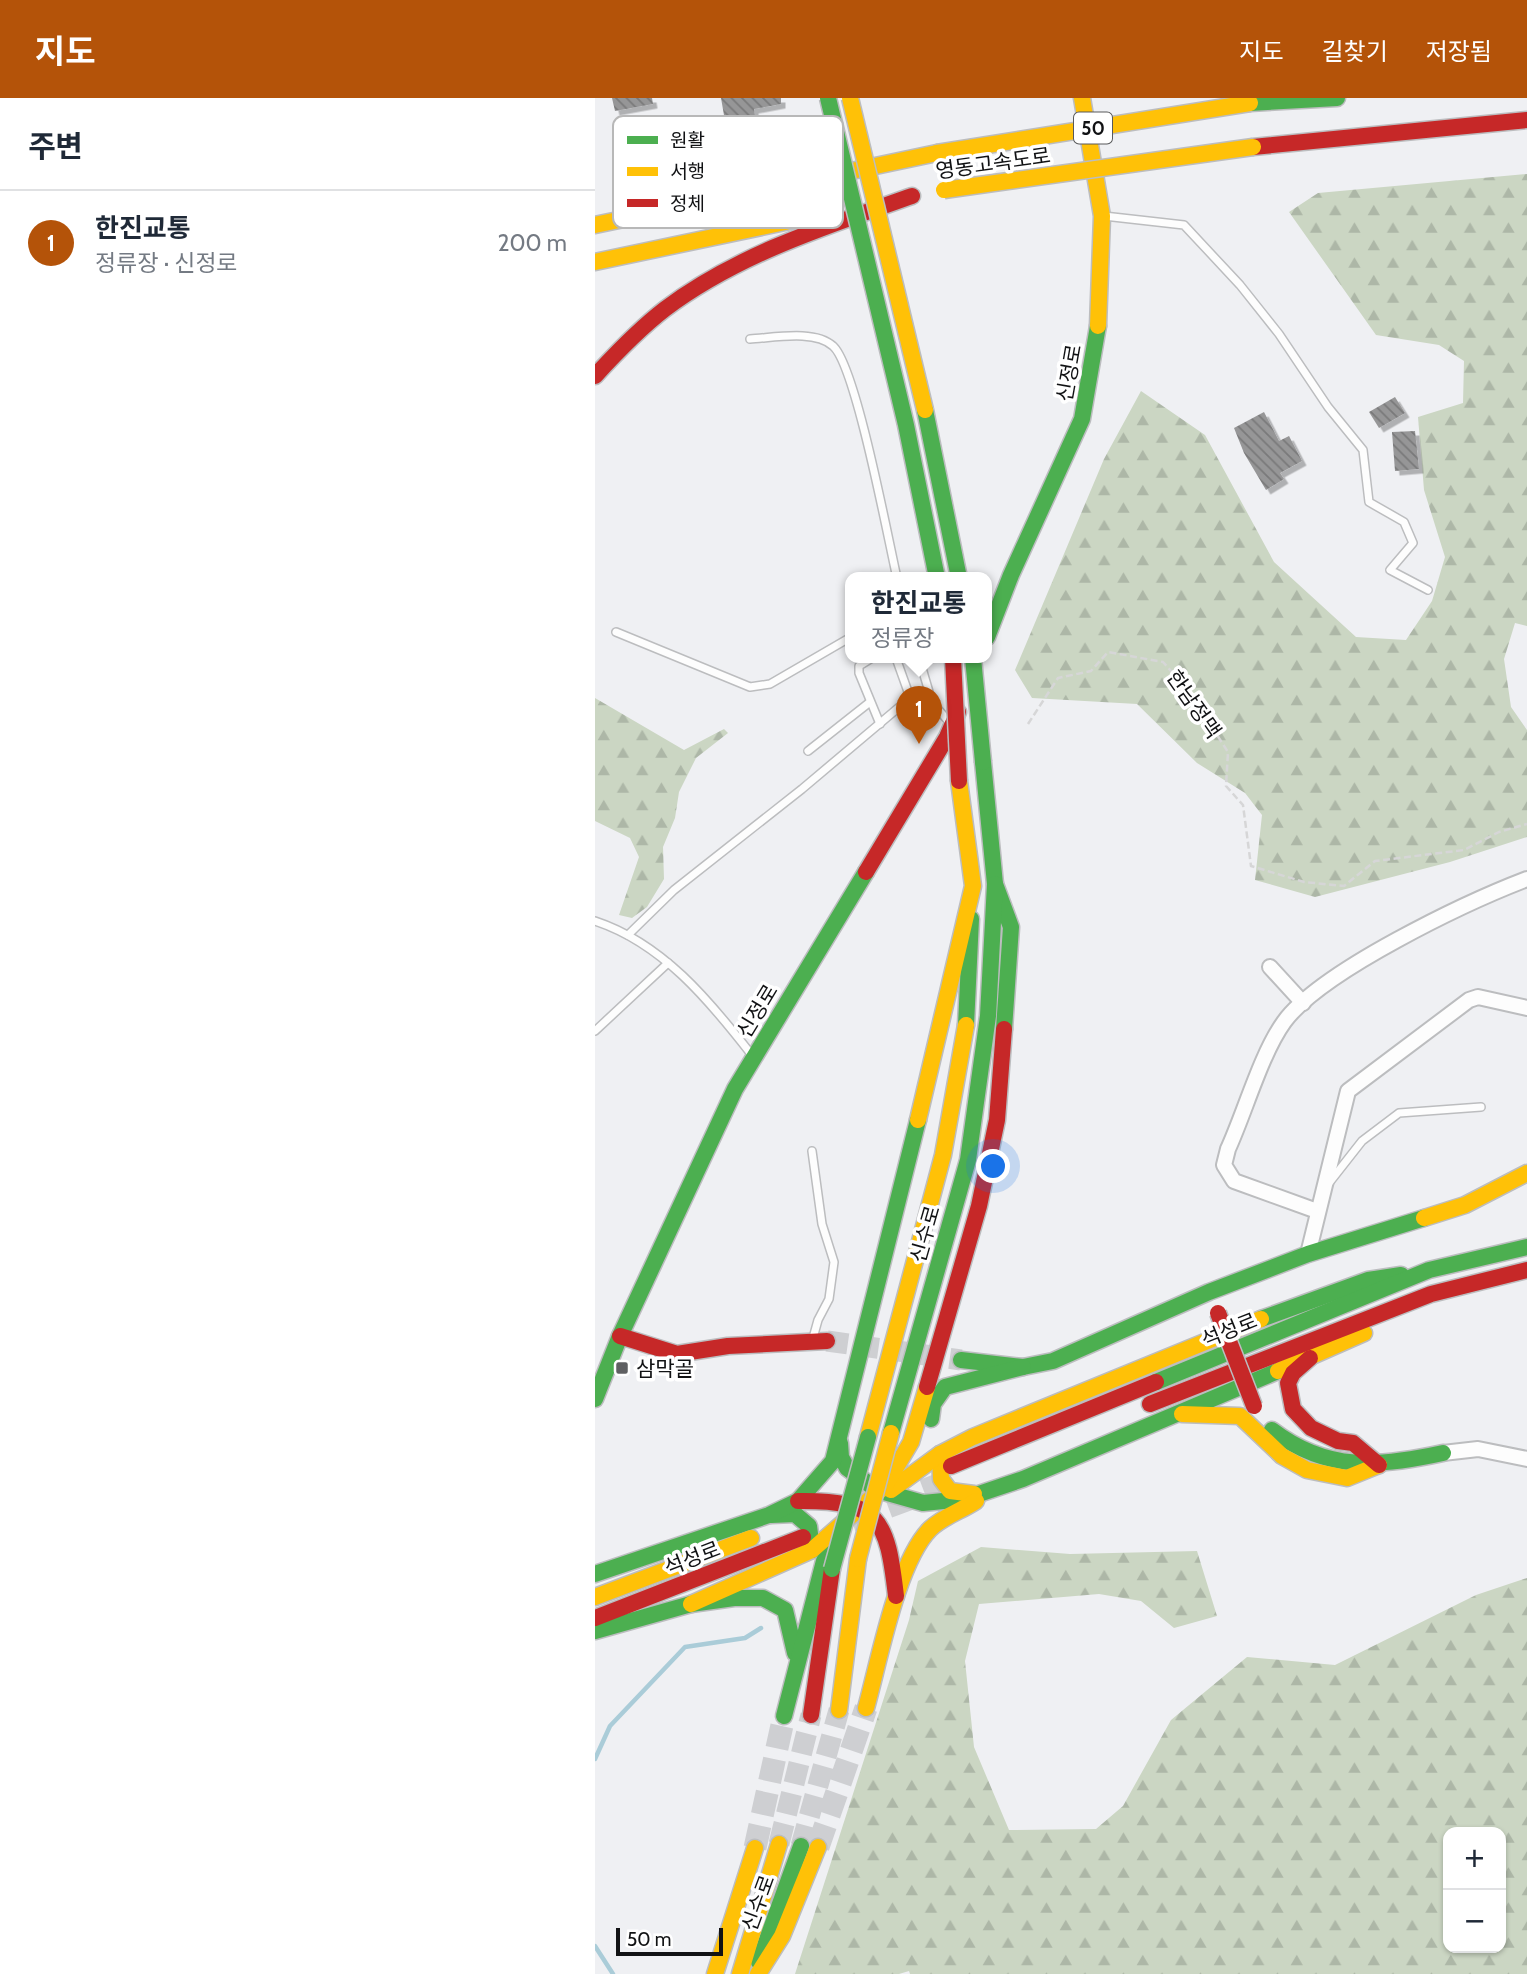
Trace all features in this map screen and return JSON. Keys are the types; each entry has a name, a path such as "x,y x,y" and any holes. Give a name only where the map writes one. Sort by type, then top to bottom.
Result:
{"main road":[{"path":"828,98 832,116"},
{"path":"850,98 927,420 958,572"},
{"name":"신정로","path":"992,625 1011,575 1082,419 1100,317 1102,216 1082,98"},
{"name":"영동고속도로","path":"843,173 937,153 1250,103 1337,98"},
{"name":"영동고속도로","path":"843,210 944,190 1253,147 1527,120"},
{"path":"843,161 906,425 936,572"},
{"path":"843,220 912,196"},
{"name":"영동고속도로","path":"595,262 758,228"},
{"path":"595,376 640,328 671,302 708,278 821,228"},
{"name":"신수로","path":"811,1714 832,1569 943,1156 967,1016 973,886 959,781 953,663"},
{"name":"신수로","path":"839,1710 858,1559 968,1160 988,1016 995,884 973,663"},
{"name":"신정로","path":"595,1399 620,1336 735,1089 952,725 977,663"},
{"path":"784,1716 797,1670 806,1621 824,1561 838,1540 884,1491 911,1442 979,1206 997,1120 1011,928 995,884"},
{"path":"595,1574 769,1515 798,1501 817,1483 833,1461 840,1443 973,886"},
{"path":"930,1422 933,1404 946,1387 1064,1356 1209,1292 1307,1254 1465,1205 1527,1172"},
{"name":"석성로","path":"949,1467 1429,1270 1527,1247"},
{"path":"984,1494 950,1491 941,1479 973,1437 1212,1337 1368,1280 1429,1270"},
{"name":"석성로","path":"1133,1410 1431,1294 1527,1270"},
{"path":"1209,1292 1254,1406 1265,1423 1285,1442 1304,1452 1323,1459 1379,1465"},
{"path":"866,1708 897,1599 926,1533 984,1494 1181,1414 1314,1355 1376,1327 1431,1294"},
{"path":"620,1336 677,1354 728,1346 819,1341"},
{"path":"1314,1355 1293,1373 1288,1383 1293,1409 1311,1428 1338,1441 1353,1443 1379,1465"},
{"path":"961,1360 1023,1367"},
{"path":"926,1383 926,1415 930,1422 940,1433 973,1437"},
{"path":"1181,1414 1240,1416 1292,1463 1324,1475 1347,1478 1379,1465 1443,1453"},
{"path":"884,1491 949,1467 1070,1435"},
{"path":"840,1443 842,1459 851,1472 884,1491 922,1503 984,1494"},
{"path":"798,1501 847,1501 881,1523 889,1539 897,1599"},
{"path":"691,1604 863,1511"},
{"path":"769,1515 795,1514 809,1526 808,1543"},
{"name":"석성로","path":"595,1597 795,1521"},
{"name":"석성로","path":"595,1618 808,1543"},
{"path":"595,1631 691,1604 763,1598 785,1610 794,1636 797,1670"},
{"name":"신수로","path":"740,1974 779,1844"},
{"name":"신수로","path":"757,1974 801,1846"},
{"path":"757,1974 782,1936 818,1847"},
{"path":"715,1974 755,1848"}],"street":[{"path":"1317,1211 1234,1181 1224,1165 1284,1022 1303,1003 1338,976 1393,943 1485,895 1527,878"},
{"path":"1270,967 1303,1003"},
{"path":"1307,1254 1348,1091 1469,1000 1478,997 1527,1008"},
{"path":"1443,1453 1478,1449 1527,1459"}],"lane":[{"path":"1102,216 1184,225 1240,285 1363,450 1369,502 1404,522 1413,543 1390,570 1428,590"},
{"path":"750,339 800,337 823,340 835,347 860,417 896,572"},
{"path":"616,632 750,687 770,684 845,640"},
{"path":"864,663 859,666 880,724"},
{"path":"898,663 911,700"},
{"path":"920,663 932,702 952,725"},
{"path":"628,935 674,890 911,700 917,698 932,702"},
{"path":"808,751 870,702"},
{"path":"595,921 651,947 728,1025 754,1058"},
{"path":"595,1031 669,963"},
{"path":"1323,1189 1363,1141 1399,1113 1481,1107"},
{"path":"812,1151 822,1224 834,1262 829,1299 818,1320 819,1341"}],"path":[{"name":"한남정맥","path":"1028,724 1058,678 1091,671 1108,652 1163,662 1188,690 1228,752 1226,786 1243,805 1251,866 1304,882 1344,886 1375,861 1464,850 1499,832 1527,824"}],"green space":[{"path":"1527,174 1527,626 1515,623 1504,659 1511,707 1527,730 1527,837 1450,862 1315,897 1255,880 1262,815 1245,793 1197,763 1137,704 1032,698 1015,670 1104,459 1141,391 1205,435 1274,562 1356,637 1406,640 1432,601 1445,557 1424,490 1418,417 1463,403 1464,361 1439,345 1376,335 1289,212 1318,193"},
{"path":"595,698 684,750 724,729 728,733 696,758 679,792 675,818 663,847 664,879 647,907 632,918 619,915 639,857 630,838 595,821"},
{"path":"981,1547 1070,1554 1197,1551 1217,1616 1174,1628 1141,1601 1099,1594 979,1604 965,1661 974,1747 1009,1830 1096,1829 1123,1806 1171,1720 1247,1657 1335,1665 1476,1595 1527,1578 1527,1974 910,1974 909,1971 899,1974 795,1974 909,1620 918,1581"}],"building":[{"path":"612,98 652,98 653,104 615,111"},
{"path":"721,98 781,98 781,104 754,109 755,116 724,116"},
{"path":"1395,397 1405,413 1379,428 1369,412"},
{"path":"1264,412 1279,441 1289,436 1302,461 1280,473 1284,479 1266,490 1244,453 1234,428"},
{"path":"1415,431 1419,469 1395,471 1392,432"}],"waterway":[{"path":"595,1759 610,1726 685,1647 745,1638 761,1628"},
{"path":"595,1946 613,1974"}],"tunnel":[{"path":"827,1341 961,1360"},
{"path":"851,1519 956,1480"},
{"path":"818,1847 866,1708"},
{"path":"801,1846 839,1710"},
{"path":"779,1844 811,1715"},
{"path":"755,1848 784,1716"}],"traffic: fast":[{"path":"828,98 832,116"},
{"path":"1250,103 1337,98"},
{"path":"843,161 906,425 936,572"},
{"path":"992,624 1011,575 1082,419 1098,326"},
{"path":"925,410 958,572"},
{"path":"973,663 983,762"},
{"path":"983,762 995,884 1011,927 1004,1029"},
{"path":"595,1399 620,1336 735,1089 866,872"},
{"path":"891,1433 968,1160 988,1016 995,884"},
{"path":"966,1025 971,919"},
{"path":"595,1574 769,1515 798,1501 833,1461 918,1120"},
{"path":"961,1360 1023,1367 1053,1361 1209,1292 1308,1254 1424,1218"},
{"path":"1156,1382 1429,1270 1527,1247"},
{"path":"1261,1319 1368,1280 1401,1275"},
{"path":"931,1419 933,1404 945,1387 1023,1367"},
{"path":"840,1443 841,1457 847,1468 877,1490 923,1503 964,1499 1023,1479 1278,1371"},
{"path":"1272,1430 1313,1453 1354,1462 1397,1461 1443,1453"},
{"path":"832,1569 868,1437"},
{"path":"771,1515 795,1514 809,1526 812,1550"},
{"path":"784,1716 824,1561 836,1543"},
{"path":"595,1631 691,1604 734,1598 763,1598 785,1610 795,1653"},
{"path":"759,1962 801,1846"}],"traffic: slow":[{"path":"850,98 925,410"},
{"path":"1082,98 1102,216 1098,326"},
{"path":"937,153 1250,103"},
{"path":"944,190 1253,147"},
{"path":"843,173 937,153"},
{"path":"595,225 613,221"},
{"path":"595,262 756,228"},
{"path":"918,1120 973,886 959,781"},
{"path":"868,1437 943,1155 966,1025"},
{"path":"1424,1218 1465,1205 1527,1173"},
{"path":"891,1490 940,1454 973,1437 1261,1319"},
{"path":"1278,1371 1364,1333"},
{"path":"691,1604 812,1550 885,1486 911,1442 927,1387"},
{"path":"1182,1414 1240,1416 1282,1456 1307,1470 1347,1478 1379,1465"},
{"path":"858,1559 891,1433"},
{"path":"940,1454 941,1479 950,1491 974,1494"},
{"path":"866,1708 899,1588 918,1544 935,1525 976,1501"},
{"path":"595,1597 751,1538"},
{"path":"839,1710 858,1559"},
{"path":"740,1974 779,1844"},
{"path":"758,1974 782,1936 818,1847"},
{"path":"715,1974 755,1848"}],"traffic: jam":[{"path":"1253,147 1527,120"},
{"path":"843,221 912,196"},
{"path":"595,376 655,317 693,290 753,257 824,228"},
{"path":"953,663 959,781"},
{"path":"866,872 947,737 958,712"},
{"path":"927,1387 979,1206 997,1120 1004,1029"},
{"path":"1150,1404 1431,1294 1527,1270"},
{"path":"1218,1313 1254,1406"},
{"path":"620,1336 677,1354 728,1346 827,1341"},
{"path":"1310,1358 1293,1373 1288,1383 1293,1409 1311,1428 1338,1441 1353,1443 1379,1465"},
{"path":"951,1466 1156,1382"},
{"path":"798,1501 847,1505 863,1510 874,1519 883,1532 888,1549 896,1596"},
{"path":"595,1618 803,1537"},
{"path":"811,1715 832,1569"}],"place":[{"name":"한진교통","path":"919,744"},
{"name":"삼막골","path":"622,1368"}]}
